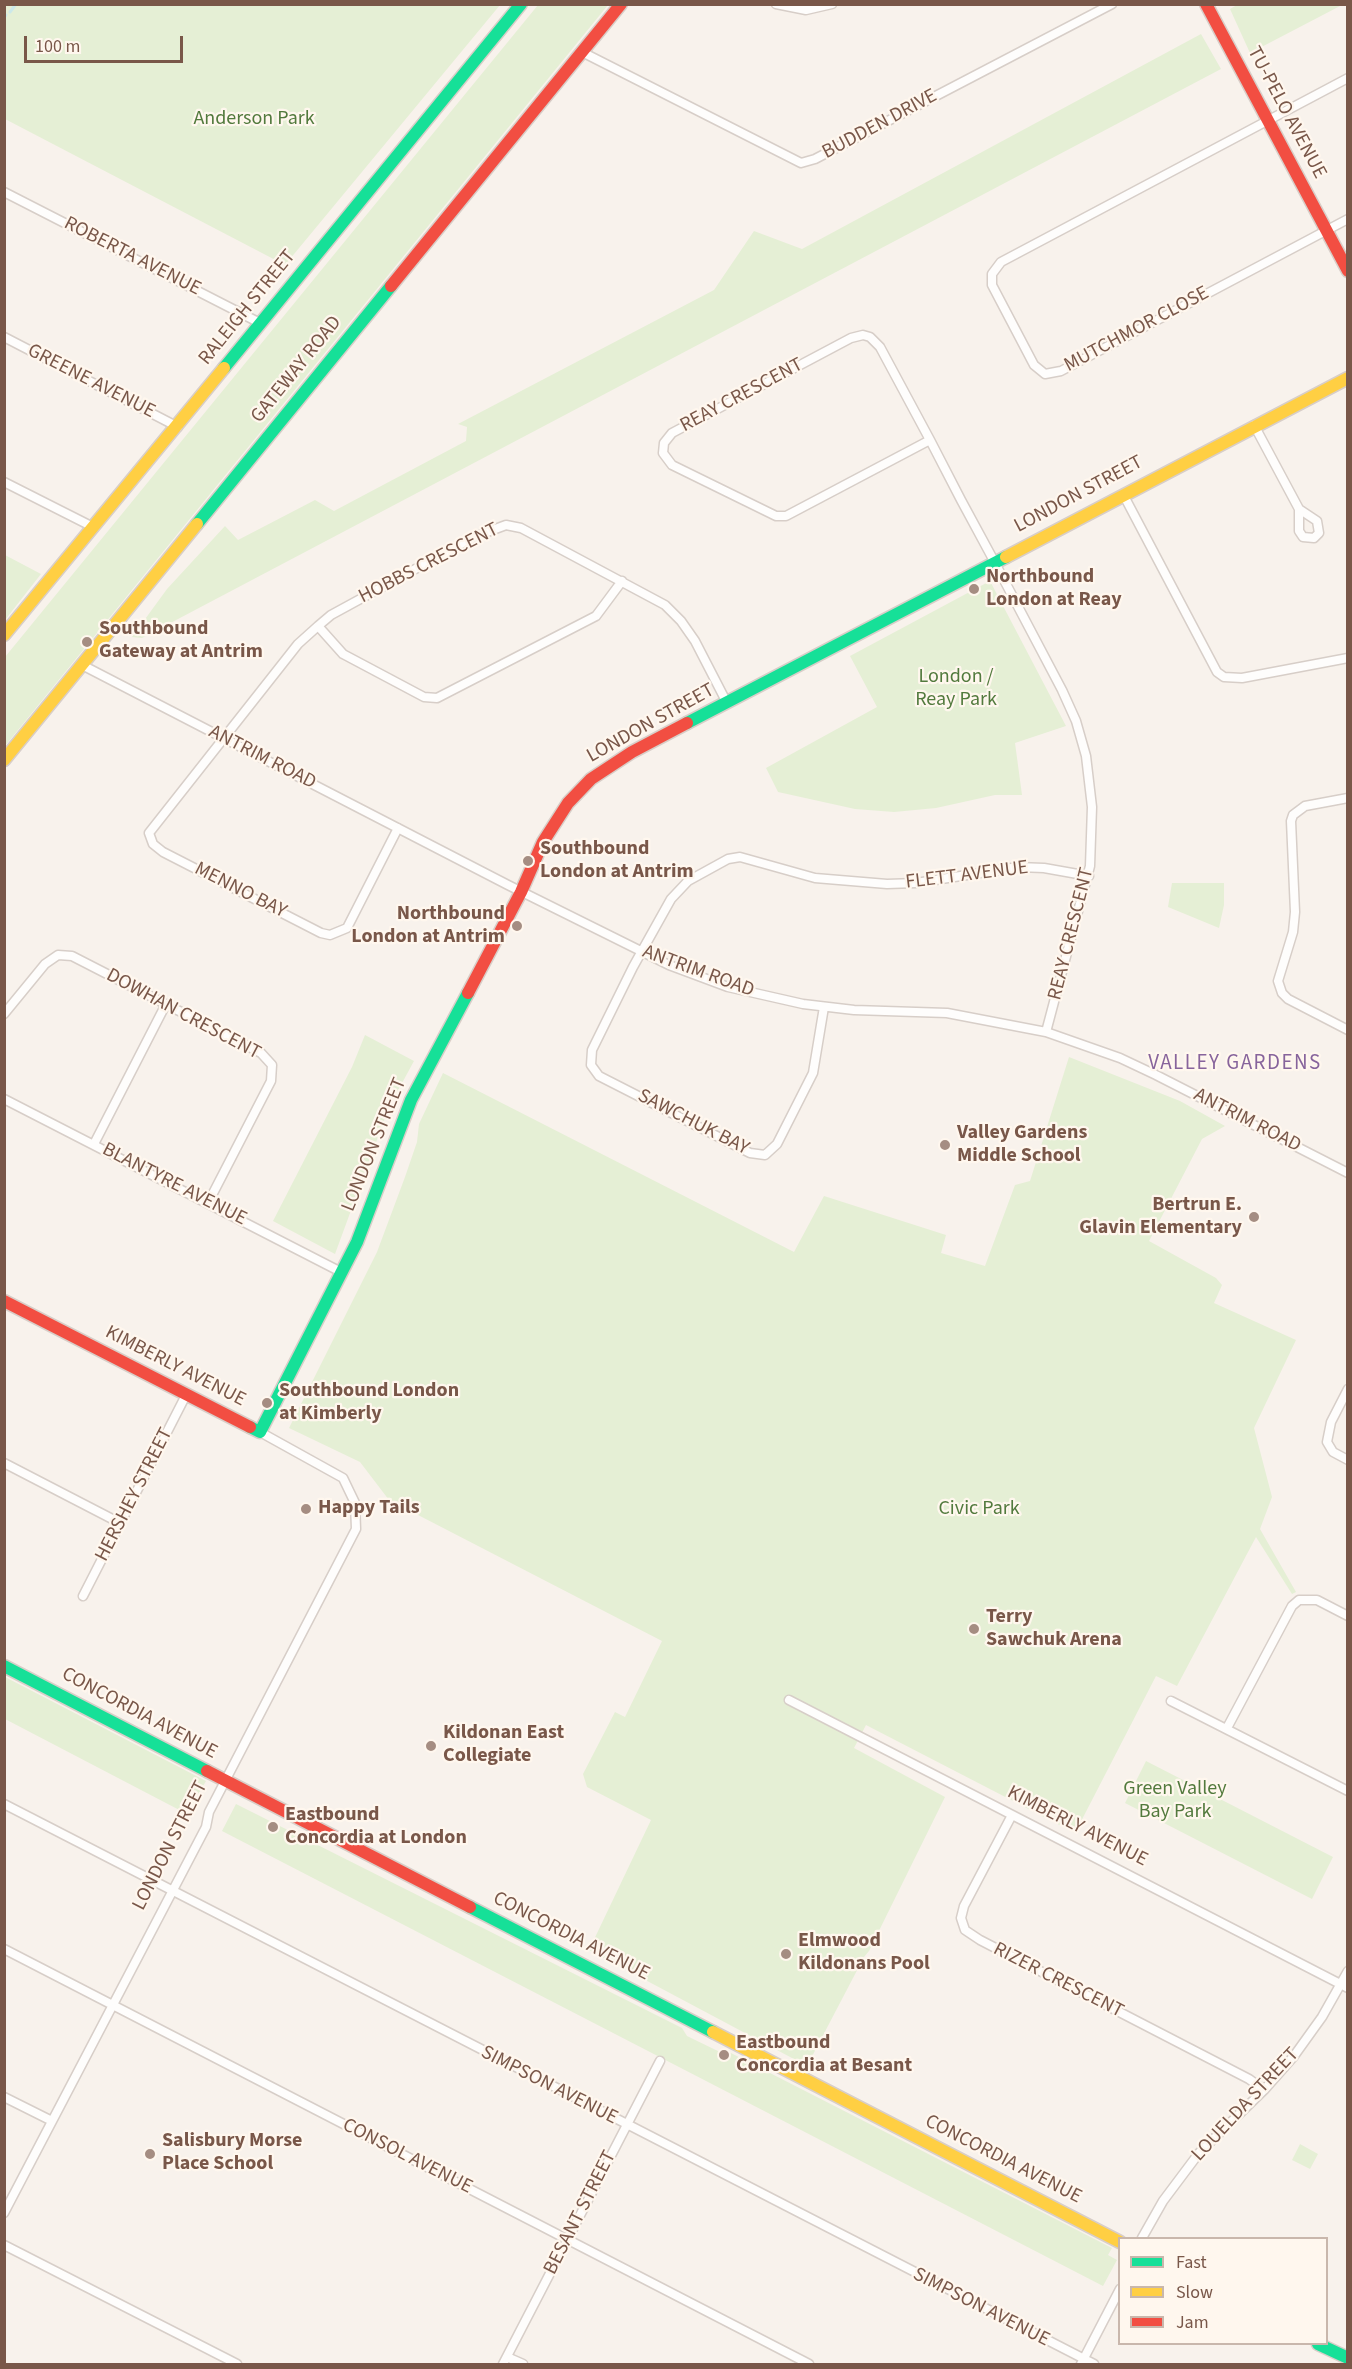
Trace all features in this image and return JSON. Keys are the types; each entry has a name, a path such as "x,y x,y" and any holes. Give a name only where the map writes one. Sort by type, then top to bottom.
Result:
{"street":[{"name":"RALEIGH STREET","path":"4,635 178,427 260,323 521,4"},
{"name":"GATEWAY ROAD","path":"4,760 621,4"},
{"path":"777,4 806,10 832,4"},
{"name":"BUDDEN DRIVE","path":"582,52 801,163 815,159 1112,4"},
{"name":"TU-PELO AVENUE","path":"1206,4 1347,271"},
{"name":"MUTCHMOR CLOSE","path":"1347,78 1001,262 992,274 993,290 1034,365 1045,374 1061,371 1347,219"},
{"name":"ROBERTA AVENUE","path":"4,192 260,323"},
{"name":"REAY CRESCENT","path":"930,440 786,516 776,516 672,465 663,453 664,443 672,433 851,338 863,335 870,337 880,347 930,440 1062,690 1080,732 1091,792 1092,846 1089,876 1046,1032"},
{"name":"GREENE AVENUE","path":"4,337 178,427"},
{"name":"LONDON STREET","path":"260,1432 343,1273 371,1208 411,1100 521,892 555,822 591,778 632,752 1347,378"},
{"path":"1254,425 1299,508"},
{"path":"4,482 93,527"},
{"path":"1123,494 1217,672 1224,676 1242,678 1347,658"},
{"name":"HOBBS CRESCENT","path":"223,738 298,644 331,615 474,537 506,525 521,528 665,605 681,621 695,641 727,703"},
{"path":"318,626 343,654 424,697 437,698 596,616 622,581"},
{"name":"ANTRIM ROAD","path":"82,665 642,953 728,987 824,1007 947,1013 1046,1032 1139,1067 1347,1173"},
{"name":"MENNO BAY","path":"223,738 149,833 153,843 163,852 330,935 347,928 398,828"},
{"path":"1347,798 1305,806 1293,815 1291,821 1295,912 1293,932 1278,981 1282,993 1288,999 1347,1030"},
{"name":"FLETT AVENUE","path":"642,953 678,890 688,881 734,856 815,878 876,883 916,883 1018,867 1044,868 1089,876"},
{"name":"SAWCHUK BAY","path":"642,953 592,1050 591,1065 594,1071 599,1076 758,1155 765,1155 777,1144 813,1073 824,1007"},
{"name":"DOWHAN CRESCENT","path":"4,1014 45,964 58,955 72,956 261,1053 272,1065 270,1081 208,1203"},
{"path":"94,1144 166,1004"},
{"name":"BLANTYRE AVENUE","path":"4,1099 343,1273"},
{"name":"KIMBERLY AVENUE","path":"4,1301 328,1468"},
{"path":"1347,1389 1331,1422 1327,1442 1333,1452 1347,1460"},
{"name":"HERSHEY STREET","path":"83,1596 186,1395"},
{"path":"4,1463 120,1523"},
{"name":"LONDON STREET","path":"4,2213 206,1827 209,1812 356,1529 357,1513 348,1486 328,1468"},
{"path":"1227,1728 1292,1606 1299,1600 1317,1600 1347,1616"},
{"name":"CONCORDIA AVENUE","path":"4,1666 1118,2241"},
{"name":"KIMBERLY AVENUE","path":"789,1700 1344,1986"},
{"path":"1171,1701 1347,1791"},
{"name":"SIMPSON AVENUE","path":"4,1804 1082,2362 1094,2364"},
{"name":"RIZER CRESCENT","path":"1012,1815 964,1906 962,1918 965,1930 980,1941 1249,2079 1264,2090"},
{"name":"CONSOL AVENUE","path":"4,1949 809,2364"},
{"name":"LOUELDA STREET","path":"1143,2237 1163,2201 1199,2153 1264,2090 1306,2039 1344,1986 1347,1971"},
{"name":"BESANT STREET","path":"505,2361 660,2061"},
{"path":"4,2097 52,2121"},
{"path":"4,2245 237,2364"},
{"path":"1082,2362 1118,2291"},
{"path":"1322,2345 1346,2358"},
{"path":"505,2361 523,2364"}],"green space":[{"name":"Anderson Park","path":"4,5 500,5 285,265 5,119"},
{"path":"538,5 608,5 5,746 5,657"},
{"path":"1237,5 1342,5 1250,53 1230,9"},
{"path":"1201,34 1221,69 142,638 132,637 167,589 225,526 238,540 315,500 334,511 466,441 467,427 458,424 714,290 754,231 802,249"},
{"path":"5,555 41,574 5,620"},
{"name":"London / Reay Park","path":"990,581 1066,726 1015,743 1022,795 995,795 936,808 894,812 855,809 778,792 766,768 877,707 850,656"},
{"path":"1172,883 1224,883 1224,905 1219,928 1168,907"},
{"path":"365,1035 414,1061 389,1107 335,1254 273,1221 352,1067"},
{"name":"Civic Park","path":"1069,1057 1180,1101 1225,1126 1202,1139 1149,1241 1216,1278 1222,1285 1214,1303 1296,1340 1254,1428 1272,1497 1260,1529 1296,1592 1292,1594 1256,1537 1177,1686 1156,1676 1075,1833 866,1725 854,1748 945,1797 869,1951 807,2066 589,1950 651,1820 587,1787 583,1774 615,1712 625,1717 662,1641 389,1500 360,1462 289,1428 377,1252 417,1142 419,1124 443,1073 794,1252 824,1196 946,1235 941,1253 985,1266 1015,1185 1030,1181"},
{"path":"5,1677 206,1781 187,1814 5,1719"},
{"name":"Green Valley Bay Park","path":"1146,1761 1333,1857 1312,1899 1125,1803"},
{"path":"236,1804 682,2028 687,2036 724,2054 727,2051 1112,2248 1108,2255 1117,2260 1103,2286 222,1831"},
{"path":"1300,2144 1318,2154 1310,2169 1292,2160"}],"waterway":[{"path":"10,12 16,4"}],"traffic: fast":[{"path":"224,368 521,4"},
{"path":"197,524 391,286"},
{"path":"687,723 1006,557"},
{"path":"250,1427 260,1432 357,1242 411,1100 468,993"},
{"path":"4,1666 207,1771"},
{"path":"470,1907 713,2032"},
{"path":"1320,2345 1348,2358"}],"traffic: slow":[{"path":"4,635 224,368"},
{"path":"1006,557 1348,378"},
{"path":"4,760 197,524"},
{"path":"713,2032 1118,2241"}],"traffic: jam":[{"path":"391,286 621,4"},
{"path":"1206,4 1348,271"},
{"path":"468,993 521,892 543,842 568,803 591,779 632,752 687,723"},
{"path":"4,1301 250,1427"},
{"path":"207,1771 470,1907"}],"place":[{"name":"Northbound London at Reay","path":"974,589"},
{"name":"Southbound Gateway at Antrim","path":"87,642"},
{"name":"Southbound London at Antrim","path":"528,861"},
{"name":"Northbound London at Antrim","path":"517,926"},
{"name":"Valley Gardens Middle School","path":"945,1145"},
{"name":"Bertrun E. Glavin Elementary","path":"1254,1217"},
{"name":"Southbound London at Kimberly","path":"267,1403"},
{"name":"Happy Tails","path":"306,1509"},
{"name":"Terry Sawchuk Arena","path":"974,1629"},
{"name":"Kildonan East Collegiate","path":"431,1746"},
{"name":"Eastbound Concordia at London","path":"273,1827"},
{"name":"Elmwood Kildonans Pool","path":"786,1954"},
{"name":"Eastbound Concordia at Besant","path":"724,2055"},
{"name":"Salisbury Morse Place School","path":"150,2154"}],"district":[{"name":"VALLEY GARDENS","path":"1235,1064"}]}
